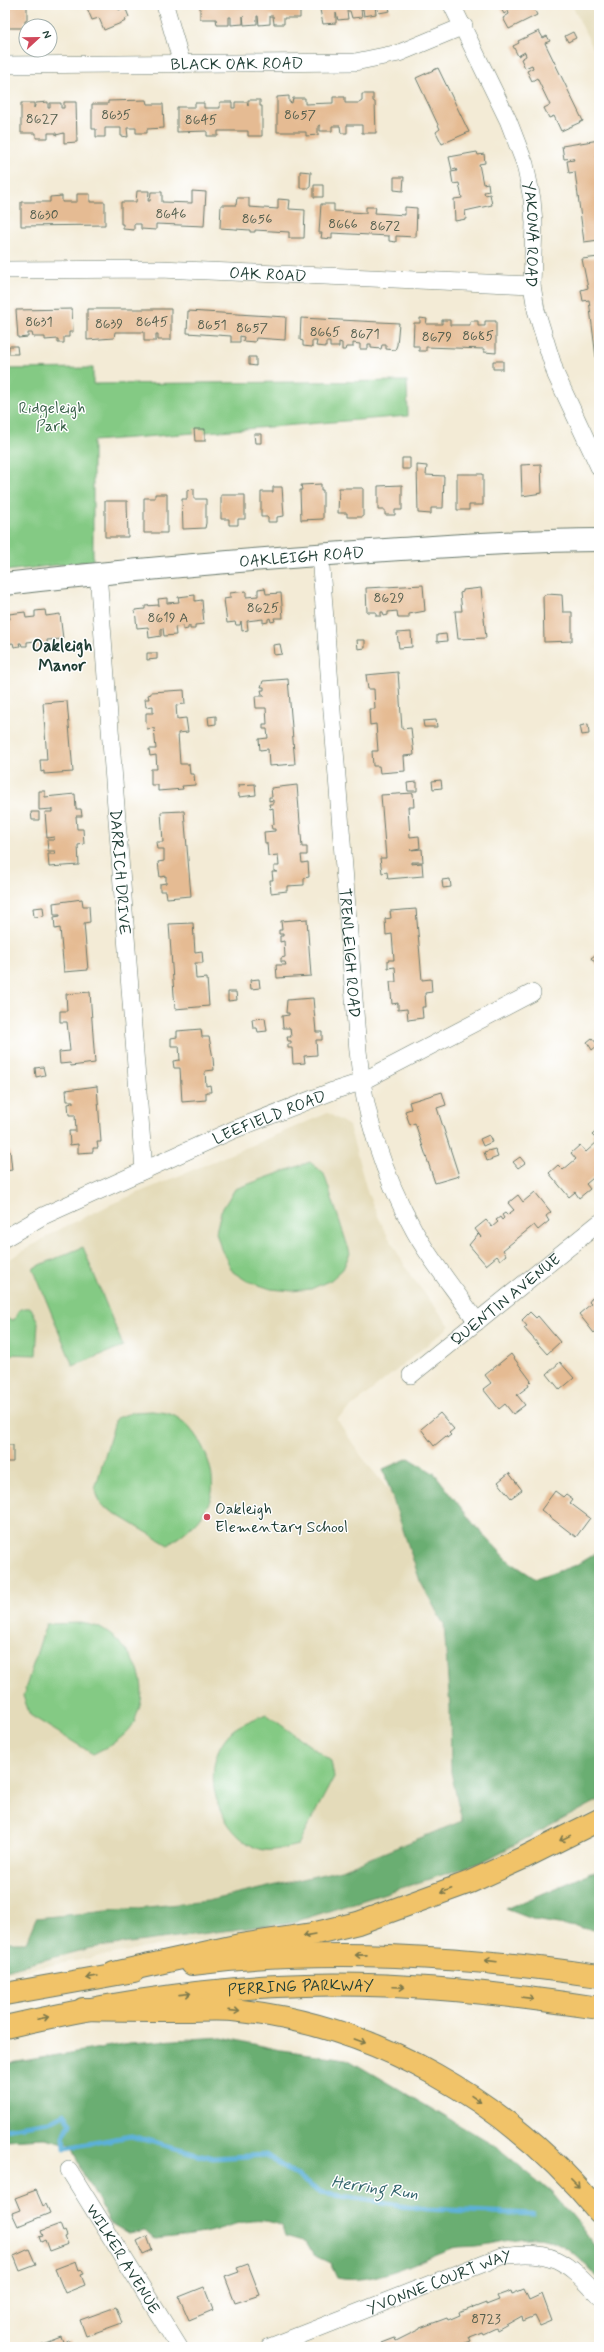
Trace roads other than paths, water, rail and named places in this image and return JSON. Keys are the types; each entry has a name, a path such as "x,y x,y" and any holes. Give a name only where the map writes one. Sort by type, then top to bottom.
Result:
{"main road":[{"path":"114,1973 240,1945 312,1934 358,1924 470,1882 532,1854 599,1820"},
{"name":"PERRING PARKWAY","path":"5,1994 114,1973 214,1961 281,1957 376,1955 483,1960 599,1976"},
{"name":"PERRING PARKWAY","path":"5,2026 84,2009 152,1998 278,1986 350,1986 481,1992 599,2008"},
{"path":"84,2009 231,2010 316,2025 398,2055 432,2071 501,2116 553,2162 579,2188 599,2212"}],"street":[{"path":"165,5 182,64"},
{"name":"YAKONA ROAD","path":"452,5 464,26 508,120 525,164 532,199 534,223 532,285 536,310 556,375 599,467"},
{"name":"BLACK OAK ROAD","path":"5,66 334,63 368,60 406,50 464,26"},
{"name":"OAK ROAD","path":"5,270 160,269 532,285"},
{"name":"OAKLEIGH ROAD","path":"5,584 98,573 320,554 494,543 599,540"},
{"name":"TRENLEIGH ROAD","path":"320,554 361,1082 367,1113 383,1164 415,1233 477,1322"},
{"name":"DARRICH DRIVE","path":"98,573 144,1170"},
{"name":"LEEFIELD ROAD","path":"5,1238 43,1216 233,1130 333,1091 361,1082 532,993"},
{"name":"QUENTIN AVENUE","path":"412,1375 599,1223"},
{"name":"WILKER AVENUE","path":"69,2170 179,2347"},
{"name":"YVONNE COURT WAY","path":"270,2347 502,2256 517,2254 545,2255 558,2259 569,2266 599,2296"}],"waterway":[{"name":"Herring Run","path":"5,2129 49,2122 64,2114 71,2123 64,2136 65,2148 131,2136 213,2158 266,2155 321,2193 427,2209 533,2214"}],"place":[{"name":"Oakleigh Elementary School","path":"207,1517"}],"district":[{"name":"Oakleigh Manor","path":"62,655"}],"park label":[{"name":"Ridgeleigh Park","path":"52,416"}]}
